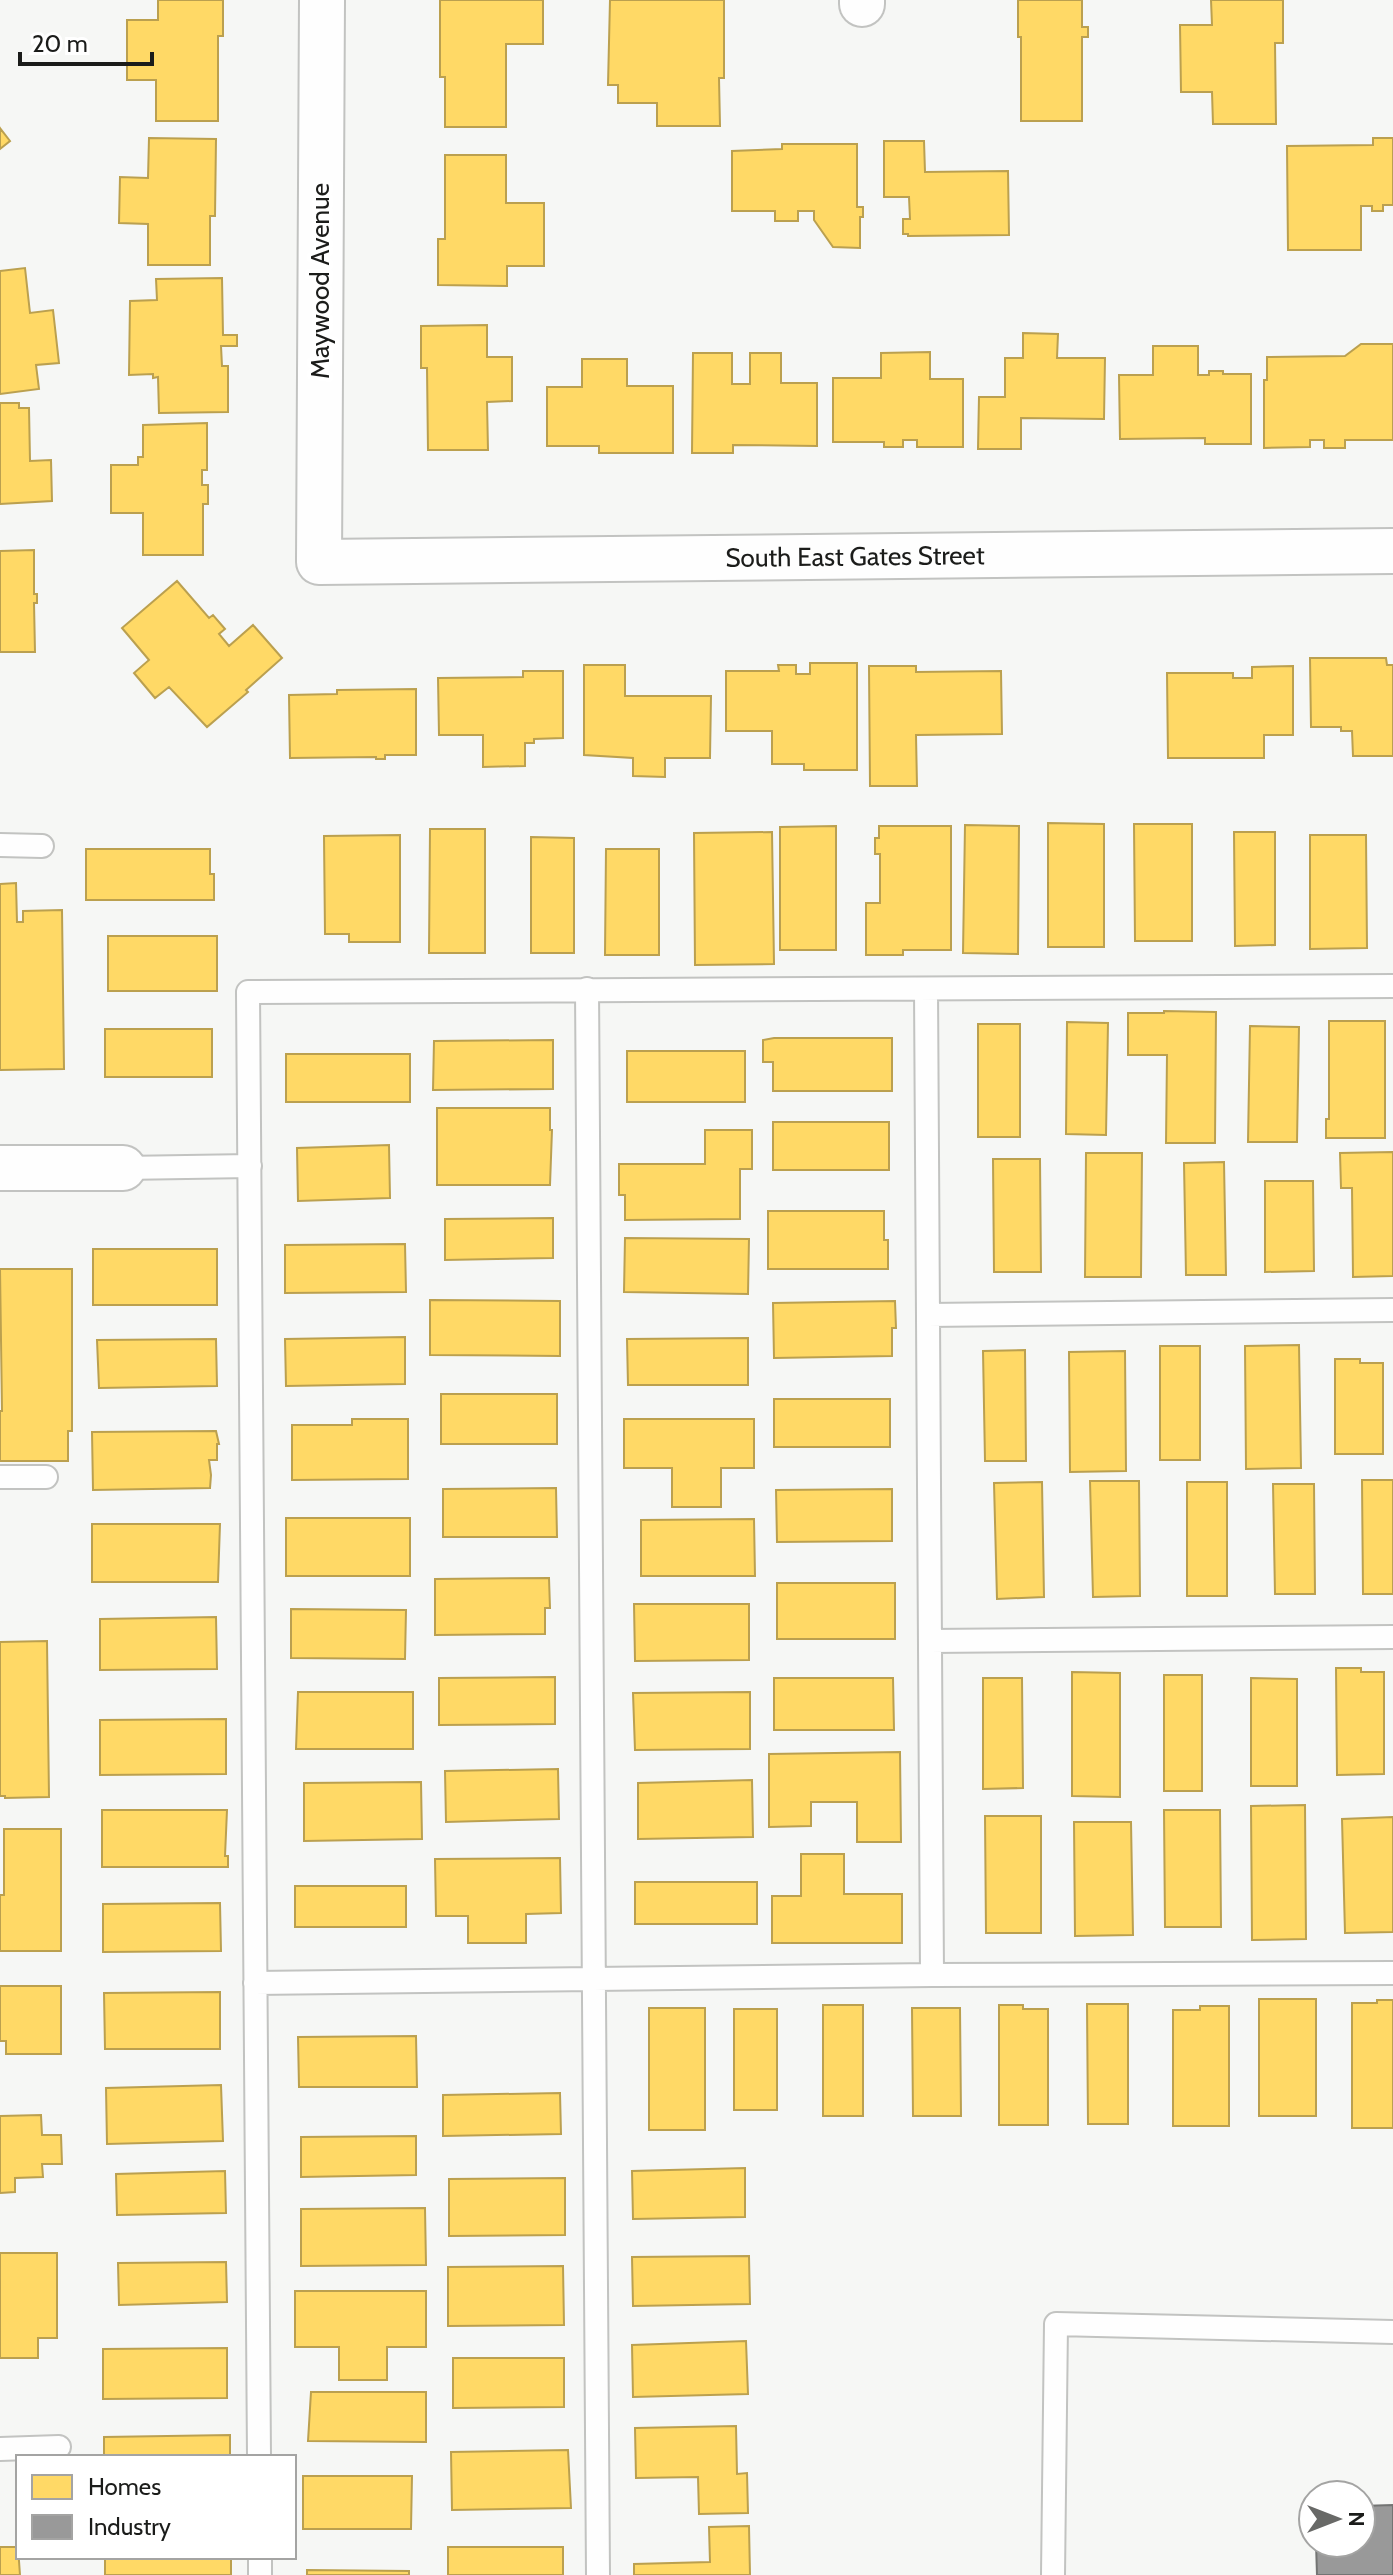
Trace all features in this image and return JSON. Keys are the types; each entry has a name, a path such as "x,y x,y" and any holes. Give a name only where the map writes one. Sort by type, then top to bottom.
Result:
{"street":[{"name":"Maywood Avenue","path":"319,562 322,0"},
{"name":"South East Gates Street","path":"319,562 1393,551"},
{"path":"0,1168 123,1168"}],"lane":[{"path":"0,845 42,846"},
{"path":"259,2455 248,992 1393,986"},
{"path":"587,989 598,2575"},
{"path":"926,989 932,1975"},
{"path":"123,1168 250,1166"},
{"path":"928,1315 1393,1310"},
{"path":"0,1477 46,1477"},
{"path":"930,1641 1393,1637"},
{"path":"255,1983 1393,1973"},
{"path":"1053,2575 1056,2324 1393,2332"},
{"path":"0,2449 59,2447"}],"building: Homes":[{"path":"158,0 223,0 223,36 218,36 218,121 156,121 156,80 127,80 127,20 158,20"},
{"path":"440,0 543,0 543,44 506,44 506,127 445,127 445,77 440,77"},
{"path":"610,0 724,0 724,78 719,78 720,126 657,126 657,103 618,103 618,85 608,85"},
{"path":"1018,0 1082,0 1082,27 1088,27 1088,37 1082,37 1082,121 1021,121"},
{"path":"1211,0 1283,0 1283,43 1275,43 1276,124 1213,124 1212,92 1181,92 1180,25 1212,25"},
{"path":"0,128 10,141 0,149"},
{"path":"149,138 216,139 215,216 210,216 210,265 148,265 148,224 119,223 120,177 148,178"},
{"path":"1373,138 1393,138 1393,205 1383,205 1383,211 1372,211 1372,206 1361,206 1361,250 1288,250 1287,146 1373,145"},
{"path":"884,141 924,141 925,172 1008,171 1009,235 903,234 903,219 910,219 909,197 884,197"},
{"path":"782,144 857,144 857,207 863,207 860,248 833,247 814,220 814,211 798,211 798,221 775,221 775,211 732,211 732,151 782,149"},
{"path":"445,155 506,155 506,203 544,203 544,266 507,266 507,286 438,285 438,239 445,239"},
{"path":"25,268 30,313 53,310 59,363 36,365 39,389 0,394 0,271"},
{"path":"222,278 223,335 237,335 237,346 221,346 222,366 228,366 228,412 159,413 158,377 153,378 153,374 129,375 130,301 157,300 156,279"},
{"path":"487,325 487,357 512,357 512,401 487,402 488,450 428,450 427,368 421,368 421,326"},
{"path":"1023,333 1058,334 1057,358 1105,358 1104,419 1021,418 1021,449 978,449 979,397 1005,397 1005,358 1023,358"},
{"path":"1361,344 1393,344 1393,440 1345,440 1345,448 1324,448 1324,440 1310,440 1310,447 1264,448 1267,357 1345,356"},
{"path":"1153,346 1198,346 1198,375 1209,375 1209,371 1251,374 1251,444 1205,444 1205,438 1120,439 1119,375 1153,375"},
{"path":"930,352 930,379 963,379 963,447 917,447 917,440 903,440 903,447 884,447 884,442 833,442 833,378 881,378 881,353"},
{"path":"693,353 732,353 732,384 750,384 750,353 781,353 781,383 817,383 817,446 733,445 733,453 692,453"},
{"path":"582,359 627,359 627,386 673,386 673,453 599,453 599,446 547,446 547,387 582,387"},
{"path":"0,403 19,403 19,408 29,408 30,461 51,460 52,501 0,504"},
{"path":"207,423 207,470 202,470 202,485 208,485 208,504 203,504 203,555 143,555 143,513 111,513 111,465 138,465 138,457 143,457 143,425"},
{"path":"34,550 34,594 37,594 37,603 34,603 35,652 0,652 0,551"},
{"path":"177,581 209,618 213,615 225,629 219,634 229,646 253,625 282,658 207,727 169,687 155,698 134,673 149,660 122,628"},
{"path":"1310,658 1386,658 1387,665 1393,665 1393,756 1353,756 1352,731 1341,731 1341,727 1311,727"},
{"path":"810,663 857,663 857,770 804,770 804,764 772,764 772,731 726,731 726,671 779,671 778,665 796,665 796,674 810,674"},
{"path":"584,665 625,665 625,696 711,696 710,758 665,758 665,777 633,776 633,758 584,755"},
{"path":"869,666 916,666 916,672 1001,671 1002,734 916,735 917,786 870,786"},
{"path":"1293,666 1293,735 1264,735 1264,758 1168,758 1167,673 1233,673 1233,678 1252,678 1252,667"},
{"path":"523,671 563,671 563,738 534,739 534,743 525,743 525,766 483,767 483,735 439,735 438,678 523,677"},
{"path":"416,689 416,755 385,755 385,759 290,758 289,695 337,694 337,690"},
{"path":"1048,823 1104,824 1104,947 1048,947"},
{"path":"1134,824 1192,824 1192,941 1135,941"},
{"path":"965,825 1019,826 1018,954 963,953"},
{"path":"836,826 836,950 780,950 780,827"},
{"path":"879,826 951,826 951,950 903,950 903,955 866,955 866,903 880,903 880,854 875,854"},
{"path":"430,829 485,829 485,953 429,953"},
{"path":"772,832 774,964 695,965 694,833"},
{"path":"1234,832 1275,832 1275,945 1235,946"},
{"path":"400,835 400,942 349,942 349,934 325,934 324,836"},
{"path":"1310,835 1366,835 1367,948 1310,949"},
{"path":"531,837 574,838 574,953 531,953"},
{"path":"86,849 210,849 214,900 86,900"},
{"path":"606,849 659,849 659,955 605,955"},
{"path":"16,883 17,922 23,922 23,911 62,910 64,1069 0,1070 0,884"},
{"path":"108,936 217,936 217,991 108,991"},
{"path":"1216,1012 1215,1143 1166,1143 1167,1055 1128,1055 1128,1013"},
{"path":"1329,1021 1385,1021 1385,1138 1326,1138 1326,1119 1329,1119"},
{"path":"1067,1022 1108,1023 1106,1135 1066,1134"},
{"path":"978,1024 1020,1024 1020,1137 978,1137"},
{"path":"1250,1026 1299,1027 1297,1142 1248,1142"},
{"path":"105,1029 212,1029 212,1077 105,1077"},
{"path":"892,1038 892,1091 773,1091 773,1062 763,1062 763,1040"},
{"path":"553,1040 553,1089 433,1090 434,1041"},
{"path":"627,1051 745,1051 745,1102 627,1102"},
{"path":"286,1054 410,1054 410,1102 286,1102"},
{"path":"437,1108 550,1108 550,1185 437,1185"},
{"path":"773,1122 889,1122 889,1170 773,1170"},
{"path":"705,1130 752,1130 752,1169 740,1169 740,1219 625,1220 625,1195 619,1195 619,1164 705,1164"},
{"path":"389,1145 390,1198 298,1201 297,1148"},
{"path":"1393,1152 1393,1276 1353,1277 1352,1188 1341,1188 1340,1153"},
{"path":"1086,1153 1142,1153 1141,1277 1085,1277"},
{"path":"993,1159 1040,1159 1041,1272 994,1272"},
{"path":"1224,1162 1226,1275 1186,1275 1184,1163"},
{"path":"1265,1181 1313,1181 1314,1271 1265,1272"},
{"path":"768,1211 884,1211 888,1269 768,1269"},
{"path":"553,1218 553,1258 445,1260 445,1219"},
{"path":"625,1238 749,1239 748,1294 624,1292"},
{"path":"405,1244 406,1292 285,1293 285,1245"},
{"path":"93,1249 217,1249 217,1305 93,1305"},
{"path":"0,1269 72,1269 72,1431 68,1431 68,1461 0,1461"},
{"path":"430,1300 560,1301 560,1356 430,1355"},
{"path":"895,1301 896,1328 892,1328 892,1356 774,1358 773,1303"},
{"path":"405,1337 405,1384 286,1386 285,1339"},
{"path":"748,1338 748,1385 628,1385 627,1339"},
{"path":"216,1339 217,1386 99,1388 97,1340"},
{"path":"1299,1345 1301,1468 1246,1469 1245,1346"},
{"path":"1160,1346 1200,1346 1200,1460 1160,1460"},
{"path":"1025,1350 1026,1461 985,1461 983,1351"},
{"path":"1125,1351 1126,1471 1070,1472 1069,1352"},
{"path":"1335,1359 1383,1363 1383,1454 1335,1454"},
{"path":"441,1394 557,1394 557,1444 441,1444"},
{"path":"774,1399 890,1399 890,1447 774,1447"},
{"path":"352,1419 408,1419 408,1479 292,1480 292,1425 352,1425"},
{"path":"624,1419 754,1419 754,1468 721,1468 721,1507 672,1507 672,1468 624,1468"},
{"path":"216,1431 219,1444 217,1460 209,1460 210,1488 93,1490 92,1432"},
{"path":"1362,1480 1393,1480 1393,1594 1363,1594"},
{"path":"1090,1481 1139,1481 1140,1596 1093,1597"},
{"path":"1042,1482 1044,1597 997,1599 994,1483"},
{"path":"1187,1482 1227,1482 1227,1596 1187,1596"},
{"path":"1273,1484 1314,1484 1315,1594 1275,1594"},
{"path":"556,1488 557,1537 443,1537 443,1489"},
{"path":"892,1489 892,1541 777,1542 776,1490"},
{"path":"286,1518 410,1518 410,1576 286,1576"},
{"path":"754,1519 755,1576 641,1576 641,1520"},
{"path":"92,1524 220,1524 218,1582 92,1582"},
{"path":"549,1578 550,1608 545,1608 545,1634 435,1635 435,1579"},
{"path":"777,1583 895,1583 895,1639 777,1639"},
{"path":"634,1604 749,1604 749,1660 635,1661"},
{"path":"291,1609 406,1610 405,1659 291,1658"},
{"path":"216,1617 217,1669 100,1670 100,1619"},
{"path":"47,1641 49,1797 5,1798 0,1796 0,1642"},
{"path":"1336,1668 1384,1672 1384,1774 1337,1775"},
{"path":"1072,1672 1120,1673 1120,1797 1072,1796"},
{"path":"1164,1675 1202,1675 1202,1791 1164,1791"},
{"path":"555,1677 555,1724 439,1725 439,1678"},
{"path":"774,1678 893,1678 894,1730 774,1730"},
{"path":"983,1678 1022,1678 1023,1788 983,1789"},
{"path":"1251,1678 1297,1679 1297,1786 1251,1786"},
{"path":"298,1692 413,1692 413,1749 296,1749"},
{"path":"750,1692 750,1749 635,1750 633,1693"},
{"path":"226,1719 226,1774 100,1775 100,1720"},
{"path":"900,1752 901,1842 857,1842 857,1802 811,1802 811,1826 769,1827 769,1754"},
{"path":"558,1769 559,1819 446,1822 445,1771"},
{"path":"752,1780 753,1837 638,1839 638,1783"},
{"path":"421,1782 422,1839 304,1841 304,1783"},
{"path":"1305,1805 1306,1939 1252,1940 1251,1806"},
{"path":"102,1810 227,1810 225,1856 228,1856 228,1867 102,1867"},
{"path":"1164,1810 1220,1810 1221,1927 1165,1927"},
{"path":"985,1816 1041,1816 1041,1933 986,1933"},
{"path":"1393,1817 1393,1932 1345,1933 1342,1819"},
{"path":"1074,1822 1131,1822 1133,1935 1075,1936"},
{"path":"4,1829 61,1829 61,1951 0,1951"},
{"path":"801,1854 844,1854 844,1894 902,1894 902,1943 772,1943 772,1896 801,1896"},
{"path":"560,1858 561,1913 526,1914 526,1943 468,1943 468,1916 436,1916 435,1859"},
{"path":"635,1882 757,1882 757,1924 635,1924"},
{"path":"295,1886 406,1886 406,1927 295,1927"},
{"path":"220,1903 221,1951 103,1952 103,1904"},
{"path":"0,1986 61,1986 61,2054 6,2054 6,2041 0,2041"},
{"path":"220,1992 220,2049 105,2049 104,1993"},
{"path":"1259,1999 1316,1999 1316,2116 1259,2116"},
{"path":"1377,2000 1393,2000 1393,2128 1352,2128 1352,2003 1377,2003"},
{"path":"1087,2004 1128,2004 1128,2124 1088,2124"},
{"path":"823,2005 863,2005 863,2116 823,2116"},
{"path":"999,2005 1048,2009 1048,2125 999,2125"},
{"path":"1200,2006 1229,2006 1229,2126 1173,2126 1173,2010 1200,2010"},
{"path":"649,2008 705,2008 705,2130 649,2130"},
{"path":"912,2008 960,2008 961,2116 913,2116"},
{"path":"734,2009 777,2009 777,2110 734,2110"},
{"path":"416,2036 417,2087 299,2087 298,2037"},
{"path":"221,2085 223,2141 107,2144 106,2088"},
{"path":"560,2093 561,2134 443,2136 443,2095"},
{"path":"41,2115 42,2135 61,2135 62,2164 42,2164 43,2177 15,2178 15,2192 0,2193 0,2116"},
{"path":"416,2136 416,2175 301,2177 301,2137"},
{"path":"745,2168 745,2217 633,2219 632,2171"},
{"path":"225,2171 226,2213 117,2215 116,2174"},
{"path":"565,2178 565,2235 449,2236 449,2179"},
{"path":"425,2208 426,2265 301,2266 301,2209"},
{"path":"0,2253 57,2253 57,2338 38,2338 38,2358 0,2358"},
{"path":"749,2256 750,2304 633,2306 632,2257"},
{"path":"226,2262 227,2302 119,2305 118,2263"},
{"path":"563,2266 564,2325 448,2326 448,2267"},
{"path":"295,2291 426,2291 426,2347 387,2347 387,2380 339,2380 339,2347 295,2347"},
{"path":"746,2341 748,2394 633,2397 632,2345"},
{"path":"227,2348 227,2398 103,2399 103,2349"},
{"path":"453,2358 564,2358 564,2407 453,2408"},
{"path":"311,2392 426,2392 426,2442 308,2441"},
{"path":"736,2426 737,2474 747,2473 748,2513 699,2514 698,2477 636,2478 635,2428"},
{"path":"230,2435 230,2455 104,2455 104,2437"},
{"path":"568,2450 571,2508 452,2510 451,2452"},
{"path":"303,2476 412,2476 411,2529 303,2529"},
{"path":"749,2526 750,2575 634,2575 634,2564 710,2562 709,2527"},
{"path":"0,2547 16,2547 20,2575 0,2575"},
{"path":"448,2547 563,2547 563,2575 448,2575"},
{"path":"105,2559 231,2559 231,2575 105,2575"},
{"path":"307,2570 409,2571 409,2575 307,2575"}],"building: Industry":[{"path":"1393,2505 1393,2575 1317,2575 1316,2559 1377,2559 1377,2506"}]}
